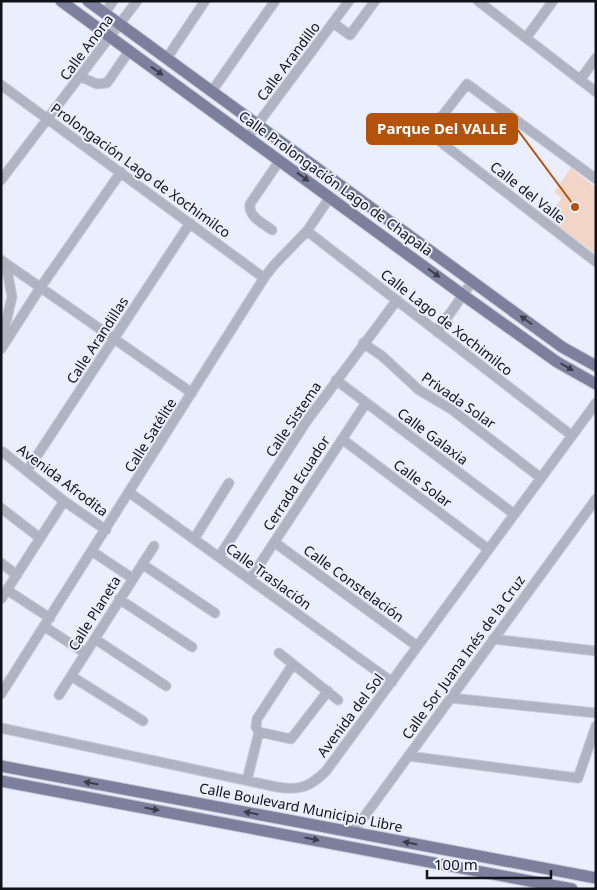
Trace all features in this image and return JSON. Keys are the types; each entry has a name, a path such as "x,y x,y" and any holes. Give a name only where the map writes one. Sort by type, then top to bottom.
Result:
{"main road":[{"name":"Calle Prolongación Lago de Chapala","path":"61,1 557,362 596,384"},
{"name":"Calle Prolongación Lago de Chapala","path":"88,1 562,347 596,366"},
{"name":"Calle Boulevard Municipio Libre","path":"1,766 596,878"},
{"path":"1,781 572,889"}],"street":[{"path":"105,13 113,1"},
{"name":"Calle Anona","path":"1,180 111,38 137,1"},
{"path":"167,58 205,1"},
{"path":"212,91 275,1"},
{"name":"Calle Arandillo","path":"248,137 350,1"},
{"path":"333,23 350,35 375,1"},
{"path":"478,1 596,92"},
{"path":"526,38 553,1"},
{"path":"81,76 102,85 107,83 129,51"},
{"path":"580,80 596,58"},
{"name":"Calle del Valle","path":"596,179 467,84 430,133 596,262"},
{"name":"Prolongación Lago de Xochimilco","path":"1,85 264,278"},
{"path":"272,230 251,214 249,210 250,204 280,160"},
{"path":"1,349 40,288 121,172"},
{"name":"Calle Satélite","path":"1,694 93,552 264,278 274,264 307,231 330,197"},
{"name":"Calle Arandillas","path":"27,472 190,223"},
{"name":"Calle Lago de Xochimilco","path":"307,231 572,435"},
{"path":"4,262 192,393"},
{"path":"1,343 12,297 4,262"},
{"path":"437,332 472,282"},
{"name":"Calle Sistema","path":"220,557 306,422 397,300"},
{"name":"Privada Solar","path":"364,343 382,356 419,390 451,409 541,478"},
{"name":"Calle Galaxia","path":"336,380 514,514"},
{"name":"Cerrada Ecuador","path":"250,579 366,403"},
{"name":"Avenida del Sol","path":"1,728 289,789 308,786 326,771 596,403"},
{"name":"Calle Solar","path":"342,439 488,549"},
{"name":"Avenida Afrodita","path":"3,452 64,501 106,530"},
{"path":"194,539 229,483"},
{"name":"Calle Traslación","path":"130,493 392,682"},
{"name":"Calle Sor Juana Inés de la Cruz","path":"353,832 596,499"},
{"path":"1,599 64,501"},
{"path":"1,508 40,538"},
{"name":"Calle Constelación","path":"274,542 417,646"},
{"name":"Calle Planeta","path":"59,695 154,546"},
{"path":"93,552 132,578"},
{"path":"1,563 17,575"},
{"path":"142,564 215,612"},
{"path":"7,590 50,618"},
{"path":"119,599 192,647"},
{"path":"45,626 85,653"},
{"path":"95,639 166,686"},
{"path":"493,639 596,650"},
{"path":"279,653 338,700"},
{"path":"247,780 259,732 256,727 257,719 293,664"},
{"path":"71,676 143,721"},
{"path":"259,732 290,739 328,692"},
{"path":"451,698 596,713"},
{"path":"408,756 578,778 596,726"}],"shaded area":[{"path":"571,168 596,188 596,254 546,217 562,198 554,192"}],"place":[{"name":"Parque Del VALLE","path":"575,207"}]}
